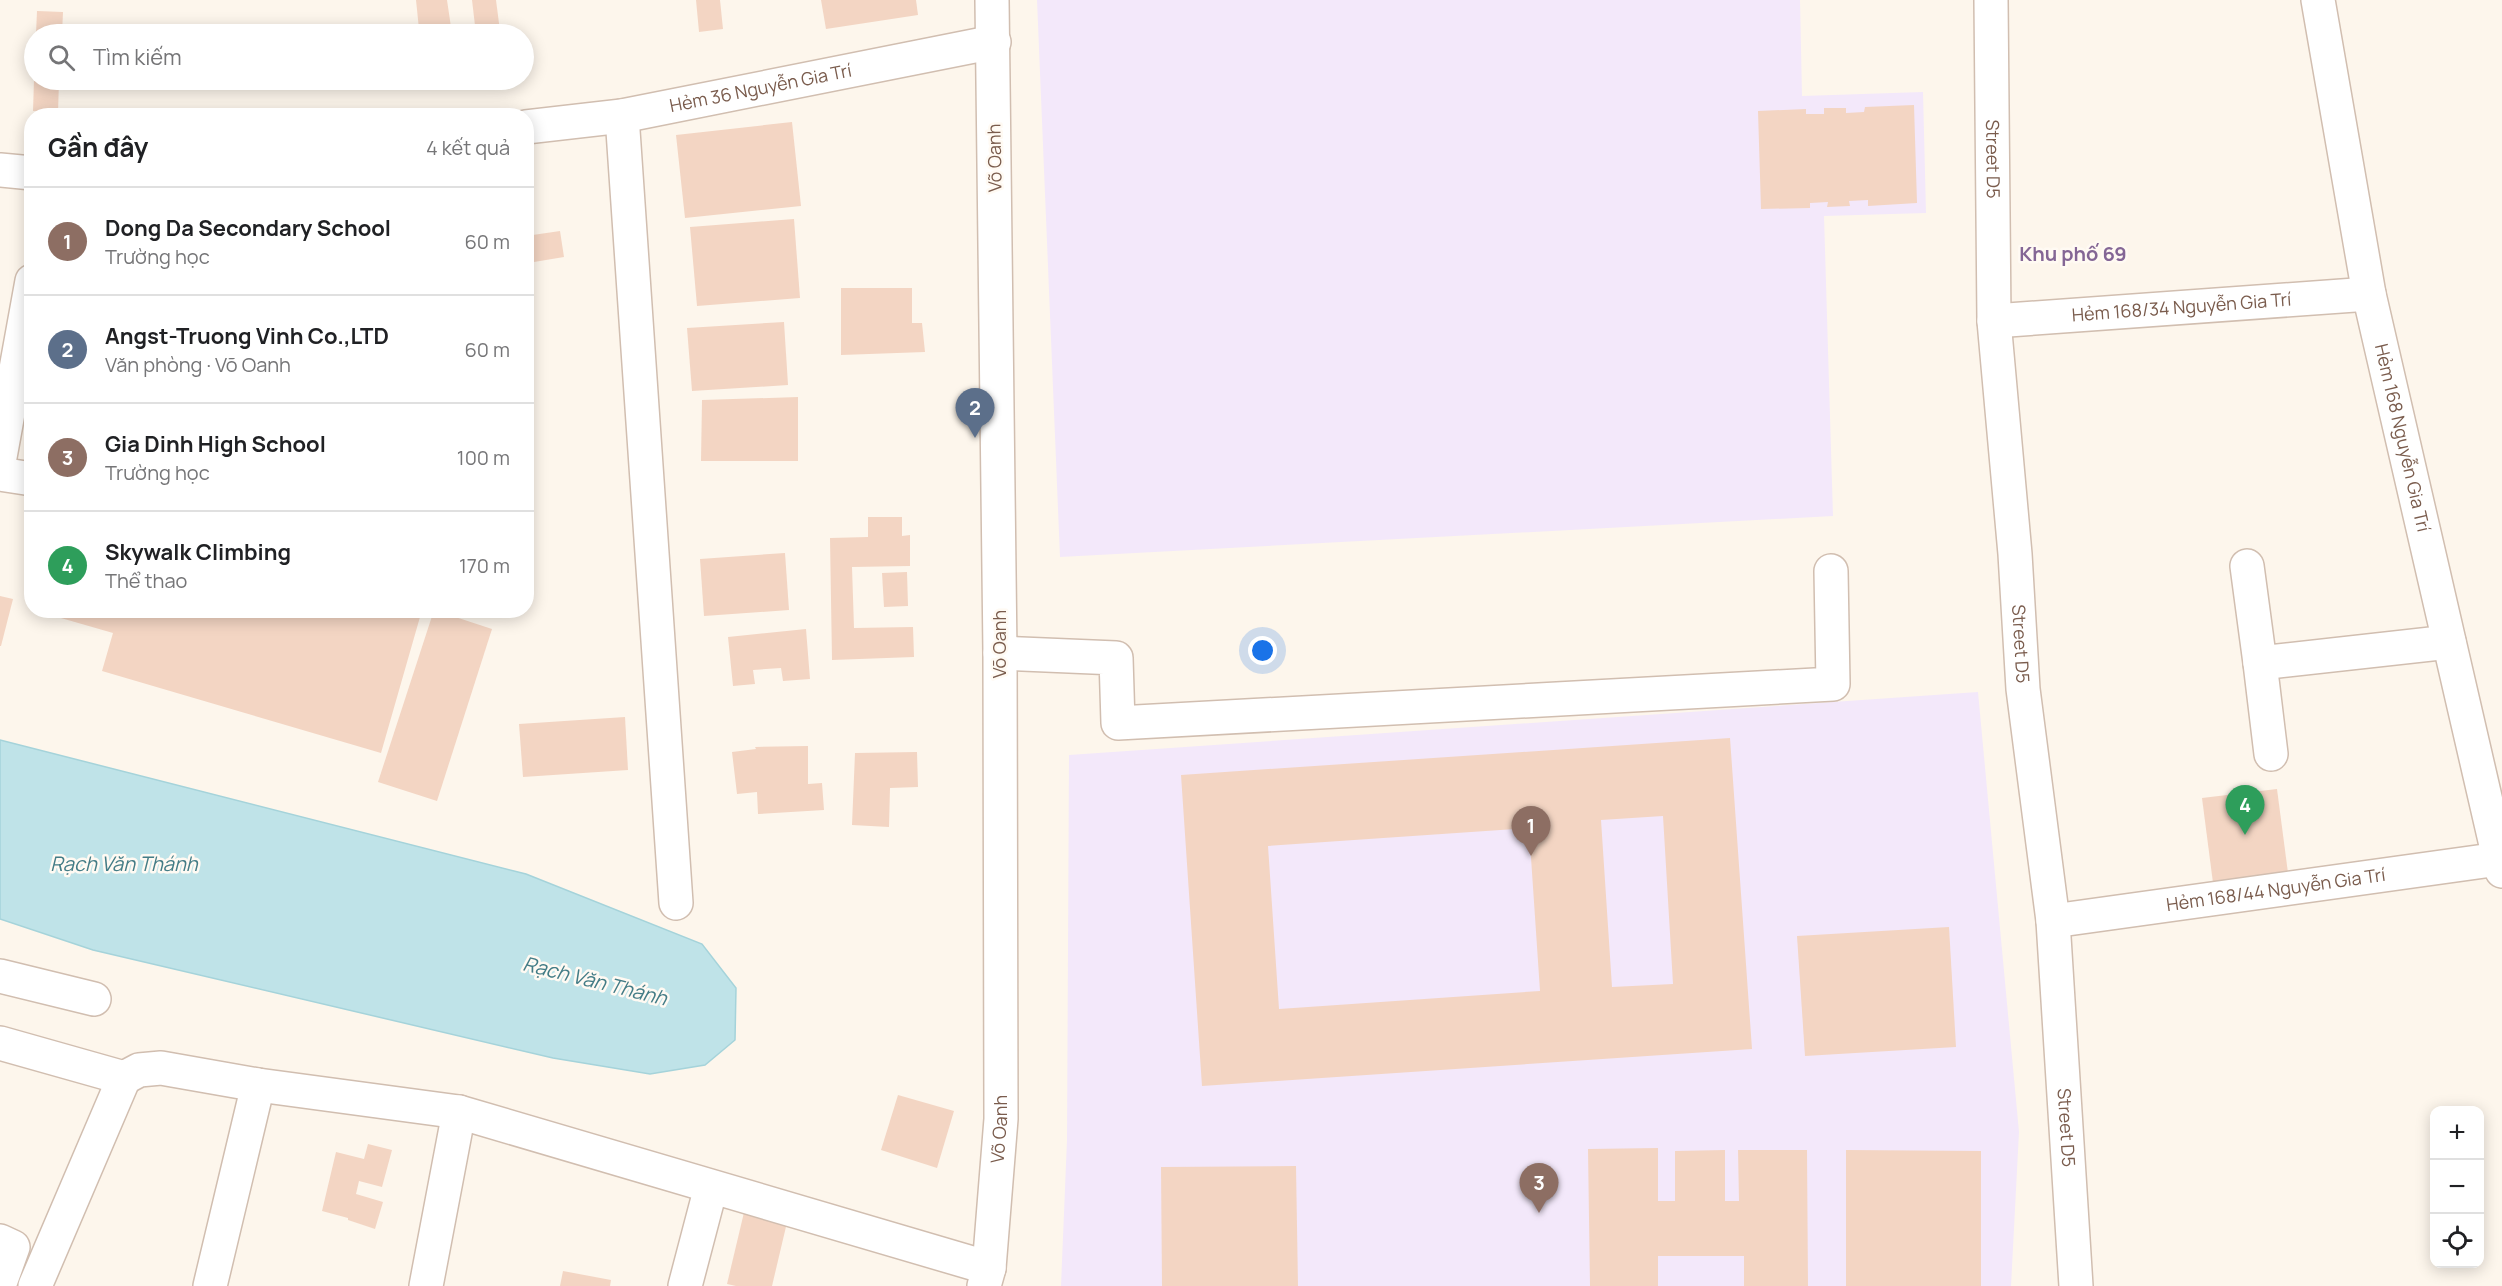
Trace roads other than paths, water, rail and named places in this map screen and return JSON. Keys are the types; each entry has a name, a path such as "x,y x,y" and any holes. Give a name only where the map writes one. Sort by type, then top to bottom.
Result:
{"street":[{"name":"Võ Oanh","path":"986,1277 1001,1119 1000,653 992,0"},
{"name":"Street D5","path":"1991,0 1994,321 2015,555 2023,689 2053,921 2076,1286"},
{"name":"Hẻm 168 Nguyễn Gia Trí","path":"2318,0 2369,294 2500,866"},
{"name":"Hẻm 36 Nguyễn Gia Trí","path":"534,126 622,116 994,42"},
{"path":"622,116 676,903"},
{"path":"0,170 24,172"},
{"name":"Hẻm 168/34 Nguyễn Gia Trí","path":"1994,321 2369,294"},
{"path":"0,457 24,359"},
{"path":"0,474 24,478"},
{"path":"2247,566 2271,754"},
{"path":"1000,653 1116,658 1118,723 1833,684 1831,571"},
{"path":"2260,663 2449,642"},
{"name":"Hẻm 168/44 Nguyễn Gia Trí","path":"2053,921 2500,866"},
{"path":"0,976 94,999"},
{"path":"0,1043 124,1078"},
{"path":"35,1286 124,1078 139,1070 161,1068 258,1085 459,1112 711,1187 986,1277"},
{"path":"210,1286 258,1085"},
{"path":"426,1286 459,1112"},
{"path":"685,1286 711,1187"},
{"path":"0,1241 13,1247 0,1283"}],"water":[{"name":"Rạch Văn Thánh","path":"0,740 526,874 702,944 736,988 735,1040 705,1065 650,1074 553,1058 93,950 0,919"}],"place":[{"name":"Angst-Truong Vinh Co.,LTD","path":"975,438"},
{"name":"Skywalk Climbing","path":"2245,835"},
{"name":"Dong Da Secondary School","path":"1531,856"},
{"name":"Gia Dinh High School","path":"1539,1213"}],"district":[{"name":"Khu phố 69","path":"2073,254"}]}
